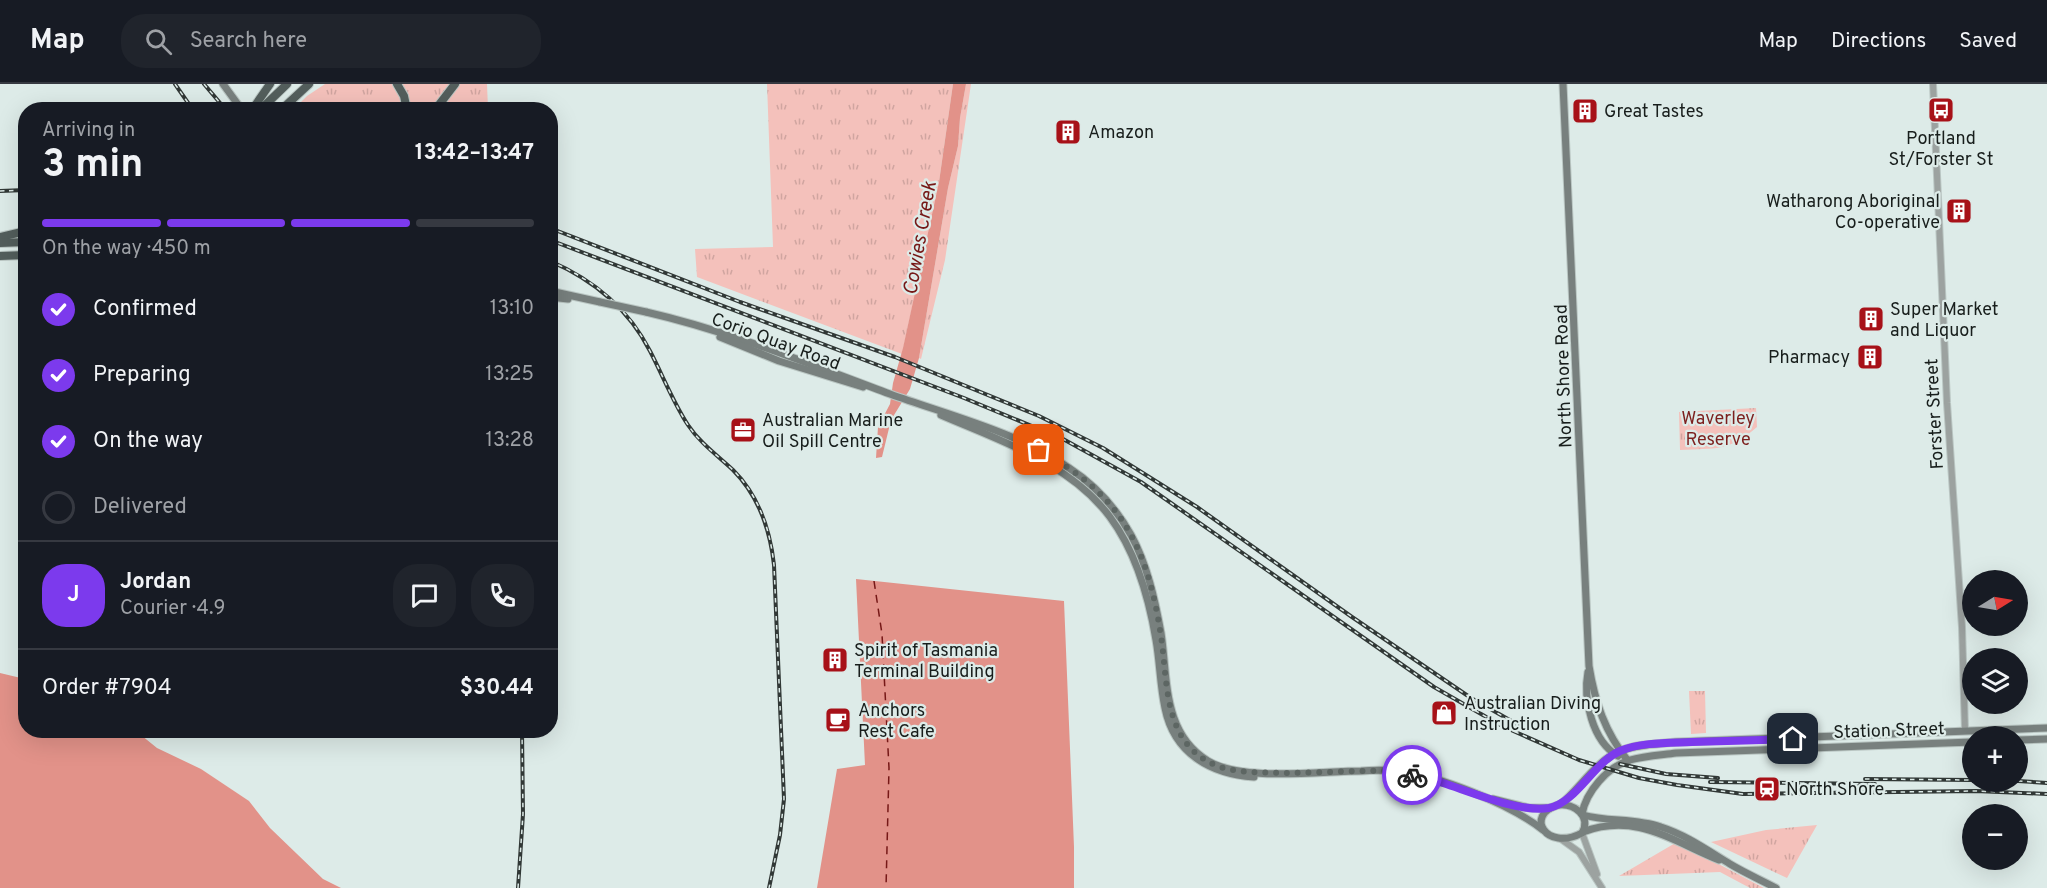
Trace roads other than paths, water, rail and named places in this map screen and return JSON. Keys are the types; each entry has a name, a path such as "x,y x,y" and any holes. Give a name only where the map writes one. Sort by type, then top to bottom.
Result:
{"highway":[{"path":"259,102 270,84"},
{"path":"270,100 282,84"},
{"path":"266,102 287,84"},
{"path":"290,102 309,84"},
{"path":"397,84 405,102"},
{"path":"441,102 455,84"},
{"path":"0,237 18,233"},
{"path":"0,243 18,242"},
{"path":"1,256 18,255"},
{"path":"1,256 18,259"}],"main road":[{"path":"223,84 236,102"},
{"name":"North Shore Road","path":"1563,84 1589,666 1587,695 1592,717 1606,746 1617,752"},
{"name":"Corio Quay Road","path":"558,293 703,326 802,364 999,432 1039,450 1077,474 1097,490 1117,519 1140,579 1156,641 1165,708 1170,726 1179,741 1204,765 1230,774 1270,777 1304,773 1397,771 1441,782 1479,796 1525,818 1543,831"},
{"name":"Corio Quay Road","path":"558,298 600,302"},
{"name":"Station Street","path":"2028,729 2047,728"},
{"name":"Station Street","path":"1617,752 1676,742 1962,731"},
{"path":"2028,740 2047,739"},
{"name":"Station Street","path":"1582,814 1586,798 1591,790 1616,768 1628,761 1684,753 1962,742"},
{"path":"1628,761 1617,752 1602,764 1561,804 1550,808 1542,817 1543,831 1561,839 1610,825 1642,827 1666,835 1730,864"},
{"name":"Corio Quay Road","path":"1479,796 1529,808 1550,808"},
{"path":"1561,804 1574,807 1582,814 1586,822 1583,832"},
{"path":"1582,814 1661,827 1702,846 1730,864 1776,888"}],"street":[{"name":"Forster Street","path":"1933,84 1947,403 1962,627 1965,726"},
{"path":"1583,832 1601,885"},
{"path":"1561,839 1579,852 1601,885"}],"railway":[{"path":"175,84 187,102"},
{"path":"204,84 219,102"},
{"path":"0,191 18,190"},
{"path":"558,231 740,302 895,357 1039,416 1103,448 1197,507 1471,698 1522,727"},
{"path":"558,243 964,398 1063,439 1141,482 1434,687 1502,726 1579,760 1639,778 1743,794 1976,791 2047,794"},
{"path":"558,265 595,286 631,321 650,351 688,425 703,443 742,480 762,514 770,539 774,565 784,799 780,835 769,888"},
{"path":"518,888 523,814 522,738"},
{"path":"1620,764 1666,774 1718,778"},
{"path":"1865,779 1962,780"},
{"path":"1710,782 1875,784"},
{"path":"2028,782 2047,783"}],"place":[{"name":"Portland St/Forster St","path":"1941,110"},
{"name":"Great Tastes","path":"1585,111"},
{"name":"Amazon","path":"1068,132"},
{"name":"Watharong Aboriginal Co-operative","path":"1959,211"},
{"name":"Super Market and Liquor","path":"1871,319"},
{"name":"Pharmacy","path":"1870,357"},
{"name":"Australian Marine Oil Spill Centre","path":"743,430"},
{"name":"Spirit of Tasmania Terminal Building","path":"835,660"},
{"name":"Australian Diving Instruction","path":"1444,713"},
{"name":"Anchors Rest Cafe","path":"838,720"},
{"name":"North Shore","path":"1767,789"}],"water label":[{"name":"Cowies Creek","path":"919,238"}],"park label":[{"name":"Waverley Reserve","path":"1718,428"}]}
